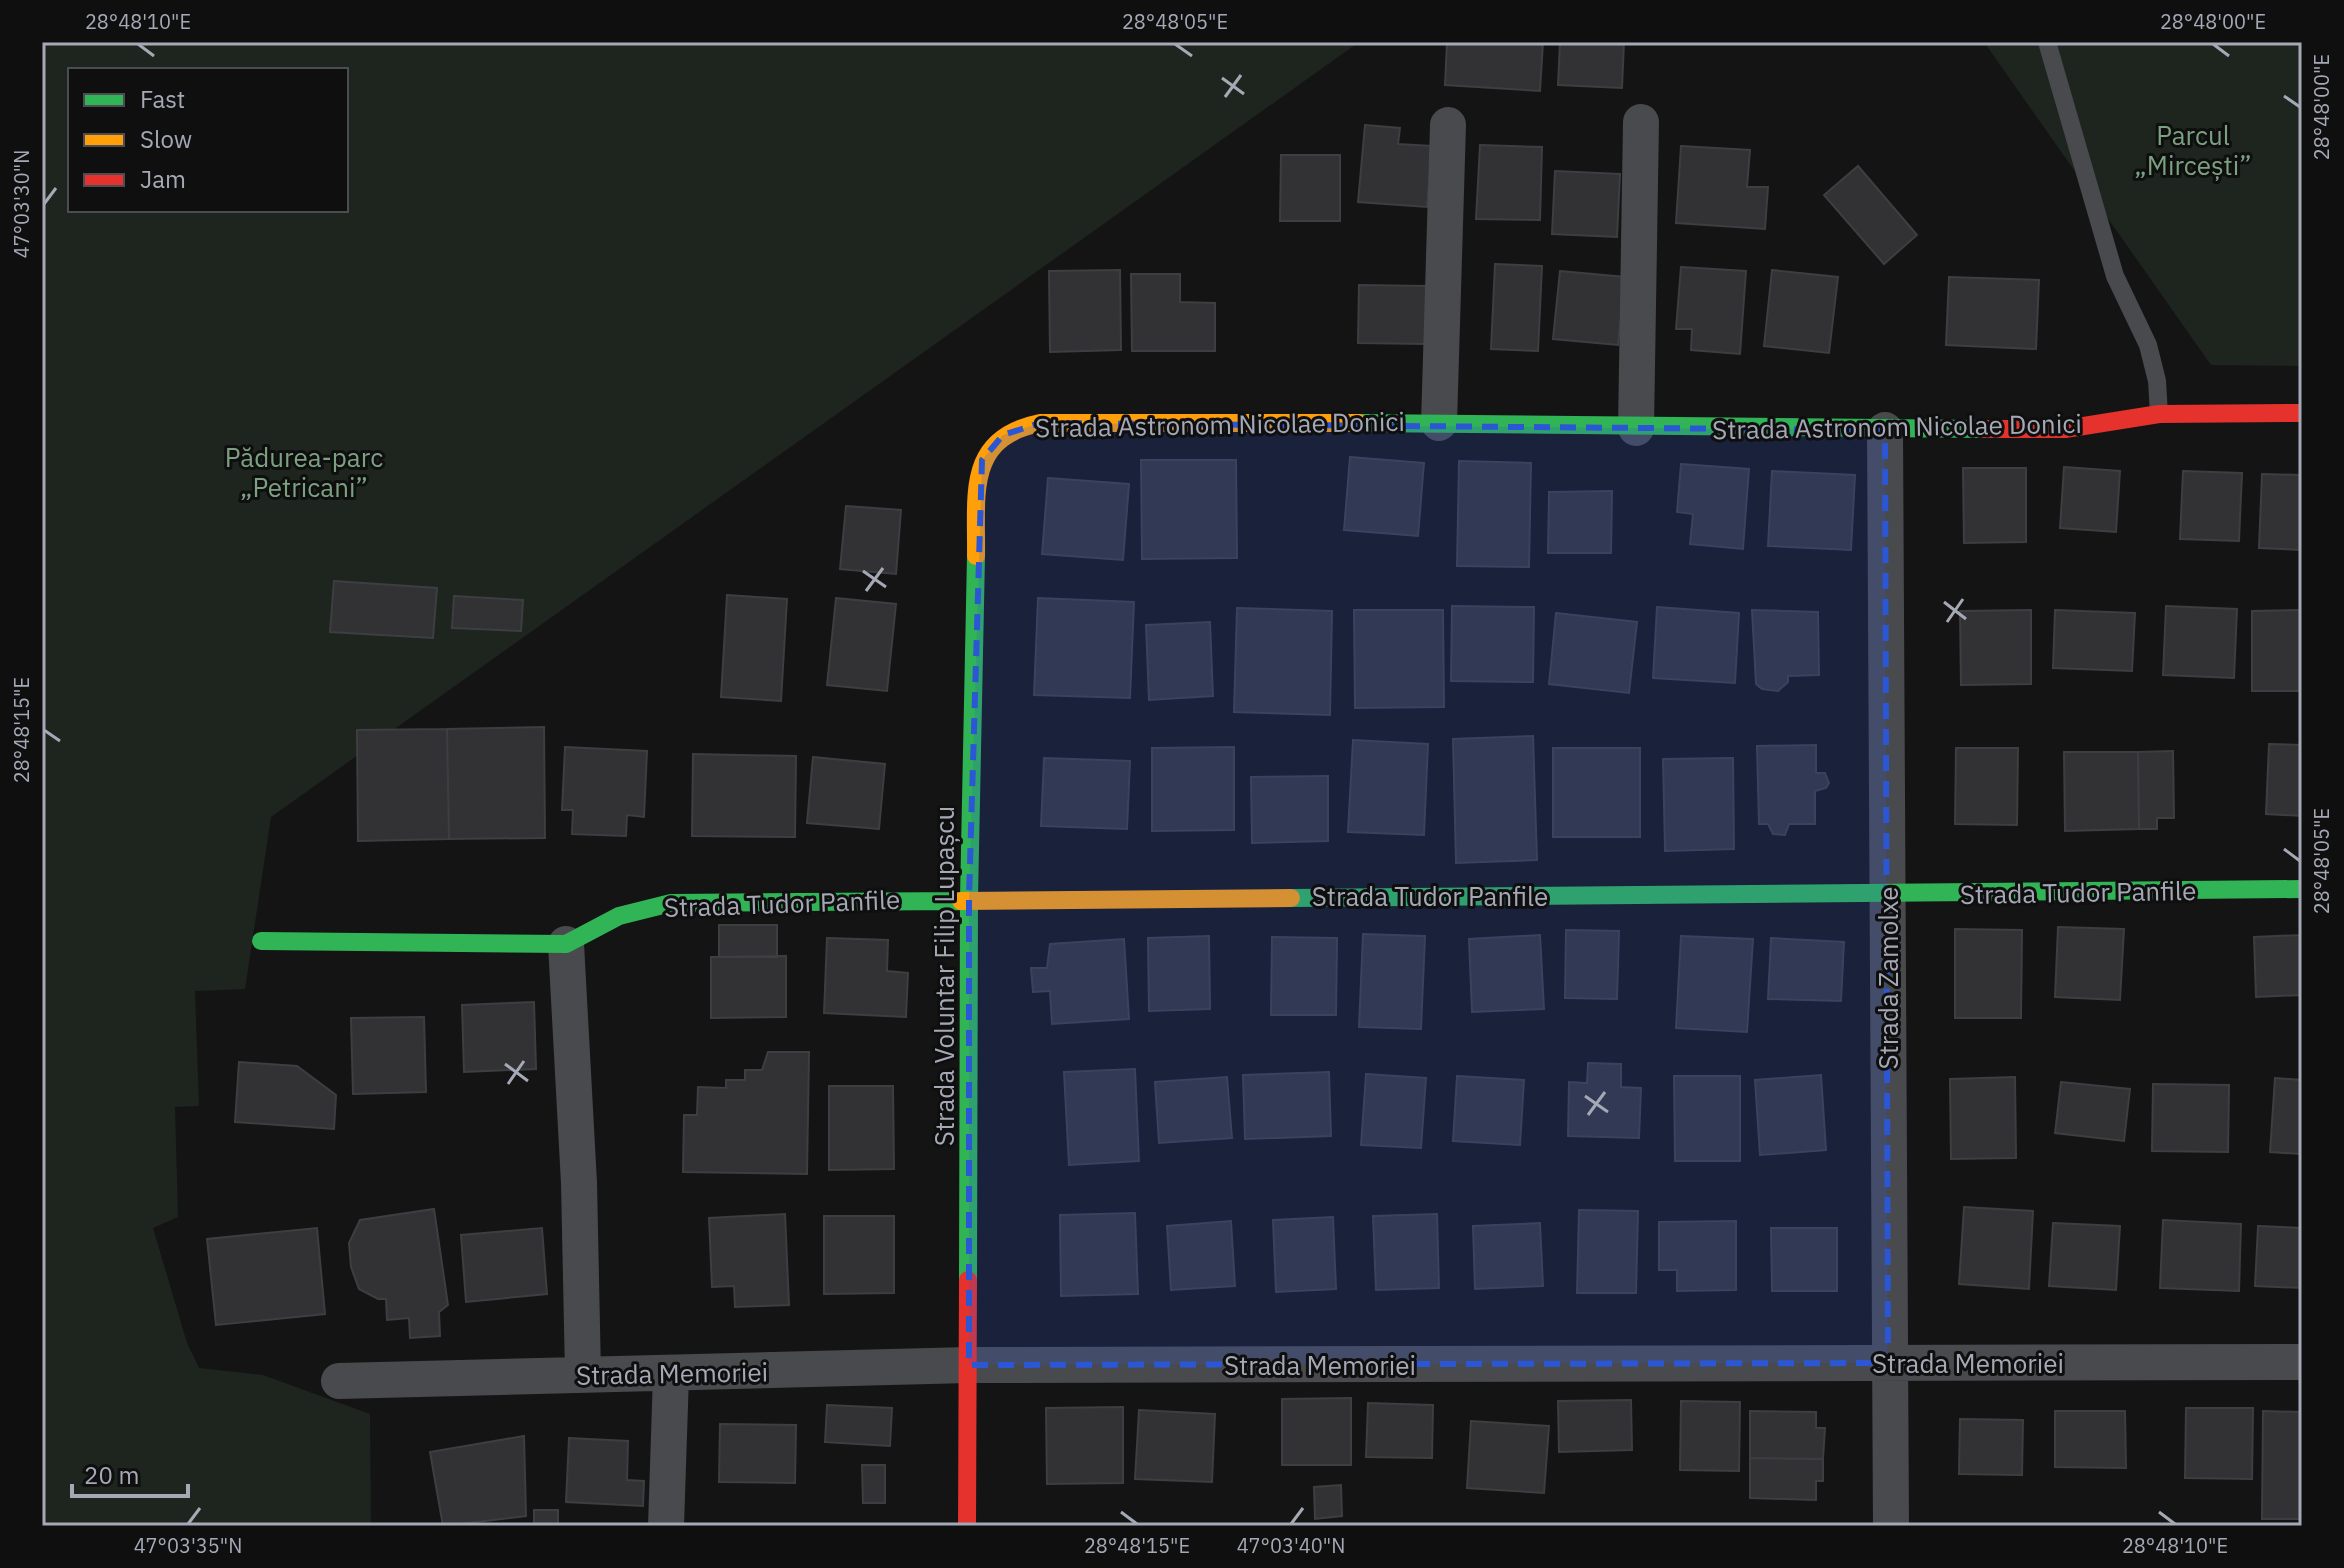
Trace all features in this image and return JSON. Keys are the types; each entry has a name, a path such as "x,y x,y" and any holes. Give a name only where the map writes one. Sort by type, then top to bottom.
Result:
{"street":[{"path":"1636,428 1641,122"},
{"name":"Strada Astronom Nicolae Donici","path":"1439,423 1448,125"},
{"name":"Strada Astronom Nicolae Donici","path":"1003,435 1018,427 1040,423 2065,429 2159,414 2302,413"},
{"name":"Strada Zamolxe","path":"1885,430 1891,1526"},
{"name":"Strada Voluntar Filip Lupașcu","path":"967,1526 969,898 977,485 982,460 1003,435"},
{"name":"Strada Tudor Panfile","path":"261,941 566,944 619,916 671,903 969,898 2302,889"},
{"path":"566,944 579,1183 583,1374"},
{"name":"Strada Memoriei","path":"339,1381 583,1374 671,1375 969,1365 2302,1362"},
{"path":"666,1526 671,1375"}],"lane":[{"path":"2047,42 2115,276 2148,345 2157,381 2159,414"}],"highlighted area":[{"path":"1040,423 1885,430 1888,1363 969,1365 969,898 982,460 1003,435"}],"green space":[{"name":"Pădurea-parc „Petricani”","path":"42,42 1359,42 271,817 245,989 195,991 199,1106 175,1107 178,1217 153,1228 187,1343 199,1368 263,1375 370,1414 371,1526 42,1526"},
{"name":"Parcul „Mircești”","path":"1984,42 2302,42 2302,366 2211,365"}],"building":[{"path":"1447,42 1543,42 1540,91 1445,85"},
{"path":"1560,42 1624,42 1622,88 1558,85"},
{"path":"1365,125 1400,128 1398,144 1432,146 1427,207 1358,202"},
{"path":"1480,145 1542,147 1540,220 1476,219"},
{"path":"1681,146 1750,150 1747,187 1768,187 1765,229 1676,223"},
{"path":"1281,155 1340,155 1340,221 1280,221"},
{"path":"1858,166 1917,235 1884,264 1824,195"},
{"path":"1555,171 1620,174 1617,237 1552,234"},
{"path":"1495,264 1542,266 1538,351 1491,349"},
{"path":"1681,267 1746,271 1740,354 1691,350 1692,329 1676,329"},
{"path":"1120,270 1121,350 1050,352 1049,271"},
{"path":"1772,270 1838,277 1829,353 1764,346"},
{"path":"1560,271 1625,277 1618,345 1553,339"},
{"path":"1131,274 1180,274 1180,302 1215,303 1215,351 1132,351"},
{"path":"1949,277 2039,280 2036,349 1946,345"},
{"path":"1359,285 1429,286 1427,344 1358,343"},
{"path":"1350,457 1424,463 1418,536 1344,530"},
{"path":"1141,460 1236,460 1237,558 1142,559"},
{"path":"1459,461 1531,463 1529,567 1457,566"},
{"path":"1681,464 1749,469 1743,549 1690,544 1693,514 1677,512"},
{"path":"2064,467 2120,471 2116,532 2060,528"},
{"path":"1963,468 2026,468 2026,542 1964,543"},
{"path":"1772,471 1855,475 1851,550 1768,546"},
{"path":"2183,471 2242,473 2239,541 2180,539"},
{"path":"2262,474 2302,475 2302,550 2259,548"},
{"path":"1048,478 1129,484 1123,560 1042,554"},
{"path":"1612,491 1611,553 1548,553 1549,492"},
{"path":"846,506 901,510 896,574 840,569"},
{"path":"334,581 437,588 433,638 330,632"},
{"path":"727,595 787,599 781,701 721,697"},
{"path":"454,596 523,600 521,631 452,628"},
{"path":"836,598 896,604 887,691 827,685"},
{"path":"1038,598 1134,602 1130,698 1034,695"},
{"path":"1452,606 1534,607 1533,682 1451,681"},
{"path":"2166,606 2237,609 2234,678 2163,675"},
{"path":"1657,607 1739,613 1735,683 1653,678"},
{"path":"1237,608 1332,611 1330,715 1234,712"},
{"path":"1354,610 1443,610 1444,707 1355,708"},
{"path":"1752,610 1818,612 1819,675 1788,676 1788,682 1778,691 1762,689 1756,684"},
{"path":"2031,610 2031,684 1961,685 1960,611"},
{"path":"2055,610 2135,613 2132,671 2053,668"},
{"path":"2302,610 2302,691 2252,691 2252,611"},
{"path":"1556,613 1637,622 1629,693 1549,684"},
{"path":"1210,622 1213,696 1149,700 1146,625"},
{"path":"544,727 545,838 449,839 447,729"},
{"path":"447,729 449,839 358,841 357,730"},
{"path":"1533,736 1537,860 1456,863 1453,739"},
{"path":"1353,740 1428,744 1424,835 1348,832"},
{"path":"2269,744 2302,745 2302,816 2266,814"},
{"path":"1816,745 1816,773 1825,773 1829,783 1826,788 1815,791 1815,824 1789,824 1785,835 1773,834 1768,824 1759,824 1757,746"},
{"path":"565,747 647,751 644,817 627,815 626,836 572,834 573,810 562,810"},
{"path":"1234,747 1234,830 1152,831 1152,748"},
{"path":"1553,748 1640,748 1640,837 1553,837"},
{"path":"1956,748 2018,748 2017,825 1955,824"},
{"path":"2173,751 2174,818 2157,818 2157,829 2139,829 2138,752"},
{"path":"2064,752 2138,752 2139,829 2065,831"},
{"path":"693,754 796,756 795,837 692,836"},
{"path":"813,757 885,764 879,829 807,823"},
{"path":"1044,758 1130,761 1127,829 1041,826"},
{"path":"1733,758 1734,849 1665,851 1663,759"},
{"path":"1328,776 1328,841 1252,843 1251,777"},
{"path":"719,925 777,925 777,957 719,957"},
{"path":"2058,927 2124,929 2120,1000 2055,997"},
{"path":"1955,929 2022,930 2021,1018 1955,1018"},
{"path":"1566,930 1619,931 1617,999 1565,998"},
{"path":"1363,934 1425,936 1421,1029 1359,1027"},
{"path":"1540,935 1544,1009 1472,1012 1469,939"},
{"path":"2302,935 2302,995 2256,997 2254,937"},
{"path":"1209,936 1210,1009 1149,1011 1148,938"},
{"path":"1681,936 1753,939 1747,1032 1676,1028"},
{"path":"1272,937 1337,938 1336,1015 1271,1015"},
{"path":"827,938 888,940 887,971 908,973 906,1017 824,1013"},
{"path":"1771,938 1844,942 1841,1001 1768,999"},
{"path":"1124,939 1129,1019 1052,1024 1050,991 1033,992 1031,968 1047,968 1050,944"},
{"path":"786,956 786,1017 711,1018 711,957"},
{"path":"534,1002 536,1069 464,1072 462,1005"},
{"path":"424,1017 426,1092 353,1094 351,1018"},
{"path":"768,1052 809,1052 807,1174 683,1172 684,1115 697,1115 698,1087 726,1088 726,1080 745,1080 745,1070 762,1070"},
{"path":"239,1062 297,1066 336,1095 334,1129 235,1122"},
{"path":"1588,1063 1621,1064 1621,1087 1641,1088 1639,1138 1568,1136 1569,1082 1587,1083"},
{"path":"1135,1069 1139,1161 1069,1165 1064,1072"},
{"path":"1329,1072 1331,1136 1245,1139 1243,1075"},
{"path":"1366,1074 1426,1078 1421,1148 1361,1145"},
{"path":"1821,1075 1826,1150 1760,1155 1755,1080"},
{"path":"1457,1076 1524,1080 1520,1145 1453,1141"},
{"path":"1674,1076 1740,1076 1740,1161 1675,1161"},
{"path":"1227,1077 1232,1138 1159,1143 1155,1082"},
{"path":"2015,1077 2016,1158 1951,1159 1950,1079"},
{"path":"2275,1078 2302,1080 2302,1154 2270,1152"},
{"path":"2061,1082 2130,1089 2124,1141 2055,1133"},
{"path":"2153,1084 2229,1085 2228,1152 2152,1151"},
{"path":"829,1086 893,1086 894,1169 829,1170"},
{"path":"1964,1207 2033,1211 2029,1289 1959,1284"},
{"path":"434,1209 448,1305 439,1312 440,1336 410,1338 409,1318 387,1320 386,1299 378,1299 359,1289 351,1267 349,1243 360,1220"},
{"path":"1579,1210 1638,1211 1636,1293 1577,1293"},
{"path":"1135,1213 1138,1294 1061,1296 1060,1215"},
{"path":"785,1214 789,1305 735,1307 734,1286 712,1287 709,1218"},
{"path":"1437,1214 1439,1288 1376,1290 1373,1216"},
{"path":"824,1216 894,1216 894,1293 824,1294"},
{"path":"1333,1217 1336,1289 1276,1292 1273,1220"},
{"path":"2163,1220 2241,1224 2239,1291 2160,1288"},
{"path":"1231,1221 1235,1286 1171,1290 1167,1226"},
{"path":"1736,1221 1736,1290 1677,1291 1677,1270 1659,1270 1659,1222"},
{"path":"1540,1223 1543,1286 1475,1289 1473,1226"},
{"path":"2053,1223 2120,1226 2116,1290 2049,1286"},
{"path":"2258,1226 2302,1228 2302,1288 2255,1286"},
{"path":"317,1228 325,1314 216,1325 207,1239"},
{"path":"542,1228 547,1294 466,1302 461,1235"},
{"path":"1771,1228 1837,1228 1837,1291 1772,1291"},
{"path":"1351,1398 1351,1465 1282,1465 1282,1399"},
{"path":"1631,1400 1632,1450 1559,1452 1558,1401"},
{"path":"1681,1401 1740,1402 1739,1471 1680,1470"},
{"path":"1368,1403 1433,1405 1432,1458 1366,1457"},
{"path":"827,1405 892,1408 890,1446 825,1442"},
{"path":"1123,1407 1123,1483 1047,1484 1046,1408"},
{"path":"2186,1408 2253,1408 2252,1479 2185,1478"},
{"path":"1139,1410 1215,1414 1212,1482 1135,1479"},
{"path":"1750,1411 1816,1412 1816,1428 1825,1428 1823,1459 1750,1458"},
{"path":"2055,1411 2125,1411 2126,1468 2055,1467"},
{"path":"2263,1411 2302,1412 2302,1519 2262,1519"},
{"path":"1960,1419 2023,1420 2022,1475 1959,1474"},
{"path":"1471,1421 1549,1426 1544,1493 1467,1488"},
{"path":"720,1424 796,1425 795,1483 719,1482"},
{"path":"524,1436 526,1516 443,1526 430,1452"},
{"path":"569,1438 628,1441 627,1480 644,1481 643,1506 566,1502"},
{"path":"1750,1458 1823,1459 1823,1481 1816,1481 1816,1500 1750,1498"},
{"path":"862,1465 885,1465 885,1503 863,1503"},
{"path":"1341,1485 1342,1516 1315,1519 1314,1487"},
{"path":"534,1510 558,1510 558,1526 534,1526"}],"traffic: fast":[{"path":"1359,423 1982,429"},
{"path":"968,1280 969,898 976,556"},
{"path":"1291,898 2302,889"},
{"path":"261,941 566,944 619,916 671,903 961,901"}],"traffic: slow":[{"path":"976,556 980,472 998,442 1016,431 1040,423 1359,423"},
{"path":"961,901 1291,898"}],"traffic: jam":[{"path":"1982,429 2065,429 2159,414 2302,413"},
{"path":"967,1526 968,1280"}]}
